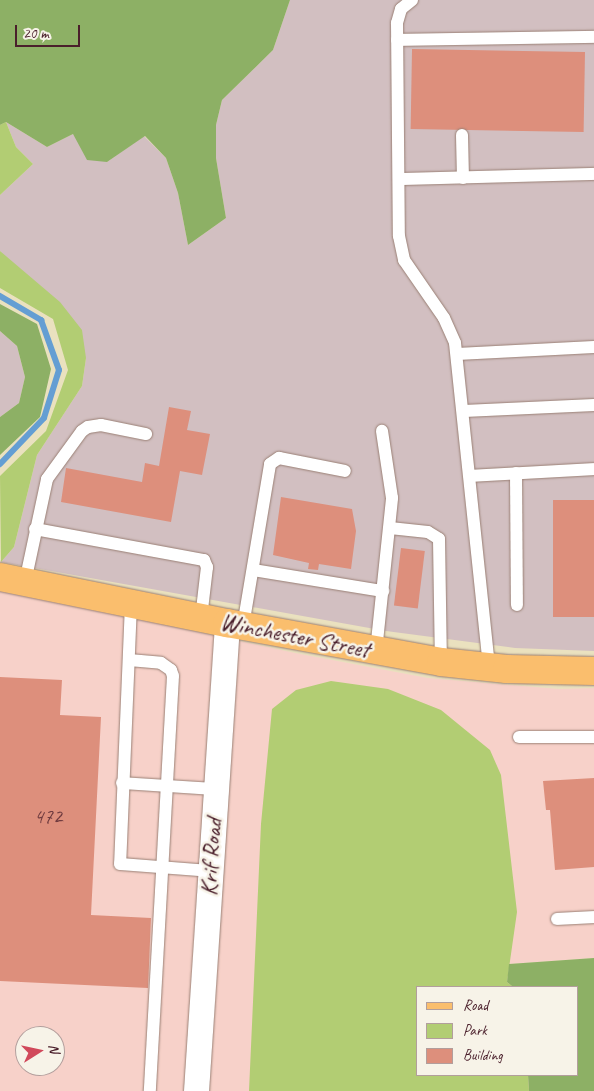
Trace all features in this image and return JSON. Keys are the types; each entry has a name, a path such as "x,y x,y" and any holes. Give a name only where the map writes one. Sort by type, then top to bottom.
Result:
{"main road":[{"name":"Winchester Street","path":"12,580 441,662 488,668 594,671"}],"street":[{"name":"Krif Road","path":"196,1091 216,789 224,622"}],"lane":[{"path":"412,0 398,16 400,248 412,272 448,324 457,354 488,668"},
{"path":"397,40 594,37"},
{"path":"462,135 463,178"},
{"path":"399,179 594,174"},
{"path":"457,354 594,347"},
{"path":"464,411 594,405"},
{"path":"12,580 35,529 46,479 82,431 88,427 101,425 146,434"},
{"path":"376,651 390,528 390,480 382,431"},
{"path":"224,622 253,570 270,464 274,459 345,471"},
{"path":"470,476 594,470"},
{"path":"516,473 517,605"},
{"path":"390,528 428,532 439,539 441,662"},
{"path":"35,529 204,560 224,622"},
{"path":"253,570 383,591"},
{"path":"131,604 120,864 210,871"},
{"path":"129,660 160,663 171,670 150,1091"},
{"path":"519,737 594,737"},
{"path":"122,783 216,789"},
{"path":"556,919 594,917"}],"shaded area":[{"path":"290,0 594,0 594,651 515,648 386,631 1,562 14,547 37,455 82,386 86,358 0,251 0,195 33,164 16,147 6,122 47,147 73,134 107,162 144,136 166,158 178,193 188,245 226,218 216,158 216,125 222,100 273,50"},
{"path":"0,331 17,346 25,377 19,403 0,417"},
{"path":"0,589 295,653 428,678 559,689 594,688 594,958 509,964 507,982 512,986 416,986 416,1076 528,1076 529,1091 0,1091"}],"green space":[{"path":"0,0 290,0 273,50 222,100 216,125 216,158 226,218 188,245 178,193 166,158 145,136 107,162 87,160 73,134 47,147 6,122 0,125"},
{"path":"6,122 16,147 33,164 0,195 0,125"},
{"path":"0,251 60,302 82,330 86,358 82,386 37,455 14,547 1,562 0,476 46,431 68,370 53,319 0,288"},
{"path":"0,304 37,324 51,369 40,417 0,455 0,417 19,403 25,377 17,346 0,331"},
{"path":"331,681 388,689 441,710 490,750 501,775 517,912 507,982 512,986 416,986 416,1076 528,1076 529,1091 249,1091 261,824 272,709 296,690"},
{"path":"594,958 594,1091 529,1091 528,1076 579,1076 579,986 512,986 507,982 509,964"}],"building":[{"path":"412,49 585,52 584,132 411,129"},
{"path":"169,407 191,411 187,430 210,434 202,475 180,471 171,522 61,502 66,468 142,482 145,463 159,466"},
{"path":"281,497 352,509 356,531 351,569 319,564 318,570 308,569 309,563 273,555"},
{"path":"553,500 594,500 594,617 553,617"},
{"path":"401,548 425,551 418,608 394,606"},
{"path":"0,677 62,680 60,715 101,717 91,915 151,918 148,988 0,981"},
{"path":"594,778 594,867 555,870 550,810 546,810 543,781"}],"waterway":[{"path":"0,296 41,320 59,370 44,418 0,464"}]}
